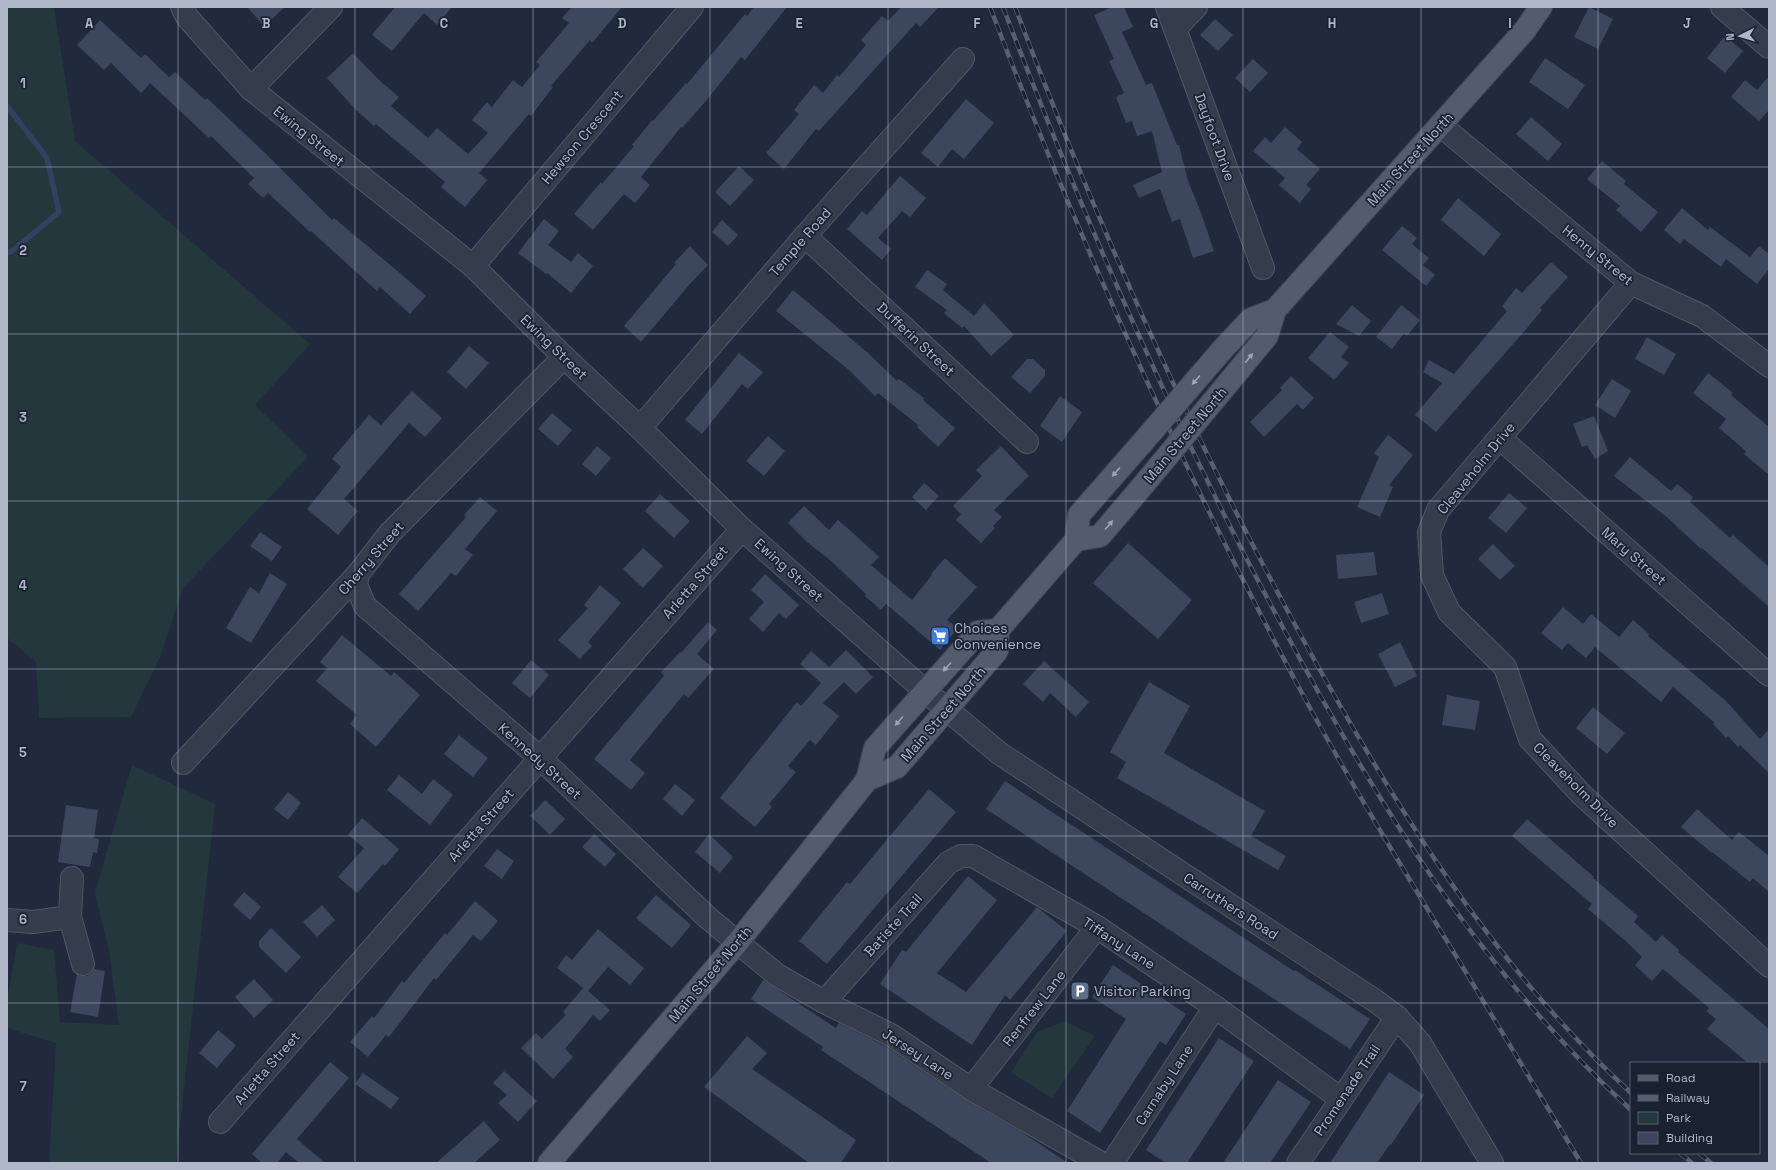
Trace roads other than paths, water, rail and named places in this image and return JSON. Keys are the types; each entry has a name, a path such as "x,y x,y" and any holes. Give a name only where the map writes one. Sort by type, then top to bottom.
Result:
{"main road":[{"name":"Main Street North","path":"1276,310 1252,319 1222,350 1079,515 1076,540 1100,536 1267,336 1276,310 1525,30 1541,7"},
{"path":"998,630 1076,540"},
{"name":"Main Street North","path":"549,1163 737,943 867,780 875,748 978,632 998,630 996,652 948,710 897,767 867,780"}],"street":[{"name":"Ewing Street","path":"182,7 187,17 250,89 473,266 564,357 640,428 742,529 925,691"},
{"path":"250,89 331,7"},
{"name":"Hewson Crescent","path":"473,266 692,7"},
{"name":"Dayfoot Drive","path":"1167,7 1263,268"},
{"path":"1175,29 1196,7"},
{"path":"1722,7 1769,47"},
{"name":"Temple Road","path":"640,428 805,236 963,59"},
{"name":"Henry Street","path":"1440,125 1631,283 1702,316 1769,366"},
{"name":"Dufferin Street","path":"805,236 1026,442"},
{"name":"Cleaveholm Drive","path":"1631,283 1438,510 1429,532 1432,575 1449,612 1505,667 1530,739 1582,795 1769,966"},
{"name":"Cherry Street","path":"183,763 358,574 390,533 564,357"},
{"name":"Mary Street","path":"1500,438 1769,675"},
{"name":"Arletta Street","path":"220,1122 742,529"},
{"name":"Kennedy Street","path":"358,574 356,585 366,606 540,758 737,943"},
{"name":"Carruthers Road","path":"925,691 999,753 1374,1000 1396,1017 1420,1043 1492,1163"},
{"name":"Batiste Trail","path":"824,1002 948,863 961,856 968,856"},
{"name":"Tiffany Lane","path":"968,856 981,859 1097,927 1215,1007 1341,1099"},
{"path":"72,878 70,917 82,964"},
{"path":"7,920 33,922 70,917"},
{"name":"Renfrew Lane","path":"971,1089 1097,927"},
{"name":"Jersey Lane","path":"737,943 777,975 824,1002 891,1035 971,1089 1101,1163"},
{"name":"Carnaby Lane","path":"1112,1163 1215,1007"},
{"name":"Promenade Trail","path":"1298,1163 1396,1017"}],"waterway":[{"path":"7,106 47,158 59,212 12,251 7,253"}],"railway":[{"path":"990,7 1025,97 1099,275 1138,363 1221,536 1310,708 1363,802 1581,1163"},
{"path":"1003,7 1065,164 1131,319 1166,396 1241,547 1316,689 1393,819 1434,881 1478,942 1526,1000 1576,1056 1630,1109"},
{"path":"1015,7 1078,167 1112,247 1183,404 1259,558 1370,758 1447,877 1489,935 1533,990 1580,1043 1630,1092"},
{"path":"1681,1154 1692,1163"},
{"path":"1700,1154 1711,1163"}],"place":[{"name":"Choices Convenience","path":"940,636"},
{"name":"Visitor Parking","path":"1080,991"}]}
